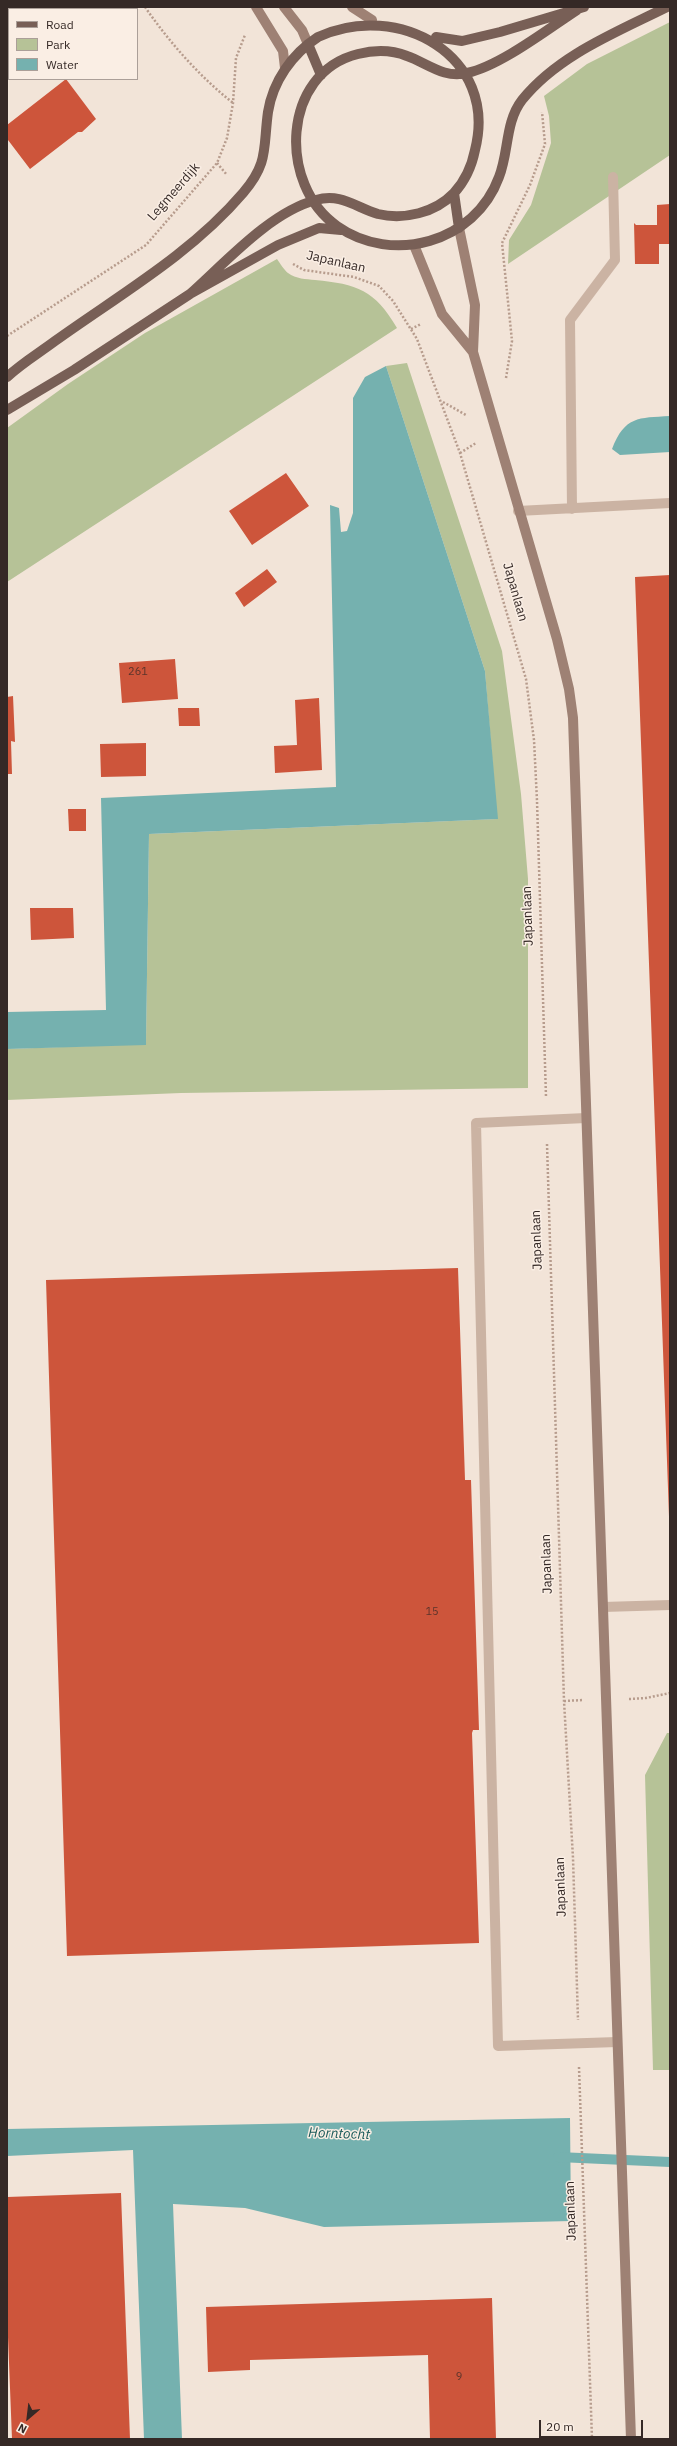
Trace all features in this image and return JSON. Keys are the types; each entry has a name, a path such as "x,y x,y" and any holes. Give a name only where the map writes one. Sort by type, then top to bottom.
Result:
{"main road":[{"path":"580,8 512,53 468,73 456,75 444,73 408,56 382,51 355,54 331,66 321,75 304,97 300,110 296,136 299,168 313,201 321,213 343,231 356,238 377,244 414,246 437,239 459,228 482,207 492,194 504,164 508,132 513,116 521,101 570,57 667,7"},
{"path":"434,37 462,41 580,8"},
{"path":"7,377 153,273 199,235 242,195 262,166 268,110 275,89 286,68 308,44 338,27 372,20 394,22 415,27 434,37 459,59 468,73 475,89 478,105 478,139 466,177 454,193 432,209 406,216 379,214 341,198 326,198 300,205 265,228 190,294"},
{"path":"308,44 321,75"},
{"path":"454,193 459,228"},
{"path":"7,410 74,370 190,294 278,245 319,228 343,231"}],"street":[{"path":"256,7 283,51 286,68"},
{"path":"284,7 302,30 308,44"},
{"path":"352,7 372,20"},
{"name":"Japanlaan","path":"459,228 475,305 473,352 556,639 569,689 573,718 603,1607 604,1699 631,2439"},
{"name":"Japanlaan","path":"414,246 442,314 473,352"}],"lane":[{"path":"572,509 570,320 615,260 613,176"},
{"path":"518,511 670,504"},
{"path":"586,1118 476,1123 498,2046 617,2042"},
{"path":"603,1607 670,1605"}],"path":[{"path":"145,7 158,26 207,83 233,103"},
{"name":"Legmeerdijk","path":"7,336 146,245 217,162 227,138 233,103 236,58 244,36 264,18"},
{"path":"217,162 242,195"},
{"name":"Japanlaan","path":"278,245 294,265 304,270 354,277 379,286 393,301 417,339 460,453 527,686 534,740 537,801 564,1693 574,1858 580,2117 592,2439"},
{"path":"604,1699 646,1698 670,1693"}],"green space":[{"path":"670,22 670,155 508,264 509,240 531,205 551,143 549,116 544,96 587,64"},
{"path":"277,259 291,275 305,279 342,284 364,291 381,305 397,328 7,582 7,428 68,384 145,333"},
{"path":"407,363 502,651 521,794 528,879 528,1088 181,1093 7,1100 7,1049 146,1044 149,834 497,819 485,671 386,366"},
{"path":"667,1733 670,1733 670,2070 653,2070 645,1775"}],"water":[{"path":"386,366 485,671 498,819 149,834 146,1045 7,1049 7,1012 106,1010 101,798 336,787 330,505 339,508 341,532 347,531 353,513 353,398 365,377"},
{"path":"670,416 670,452 620,455 612,449 622,430 634,421 649,417"},
{"path":"669,2107 670,2107 669,2230"},
{"path":"570,2118 571,2221 324,2227 245,2208 173,2204 182,2439 144,2439 133,2150 7,2156 7,2129"}],"building":[{"path":"65,80 67,80 96,119 82,132 78,132 30,169 8,140 7,141 7,125"},
{"path":"670,204 670,244 659,244 659,264 635,264 634,223 636,225 657,225 657,205"},
{"path":"286,473 309,506 252,545 229,511"},
{"path":"267,569 277,582 244,607 235,593"},
{"path":"670,575 670,1516 669,1516 635,577"},
{"path":"175,659 178,699 122,703 119,663"},
{"path":"13,696 15,742 11,741 12,774 7,774 7,697"},
{"path":"319,698 322,770 275,773 274,746 297,745 295,700"},
{"path":"178,708 199,708 200,726 179,726"},
{"path":"146,743 146,776 101,777 100,744"},
{"path":"68,809 86,809 86,831 69,831"},
{"path":"30,908 73,908 74,938 31,940"},
{"path":"458,1268 465,1480 471,1480 479,1730 473,1730 472,1733 479,1943 67,1956 46,1280"},
{"path":"121,2193 130,2439 12,2439 7,2312 7,2197"},
{"path":"492,2298 496,2439 430,2439 428,2355 250,2360 250,2370 208,2372 206,2307"}],"waterway":[{"name":"Horntocht","path":"558,2157 670,2162"}]}
